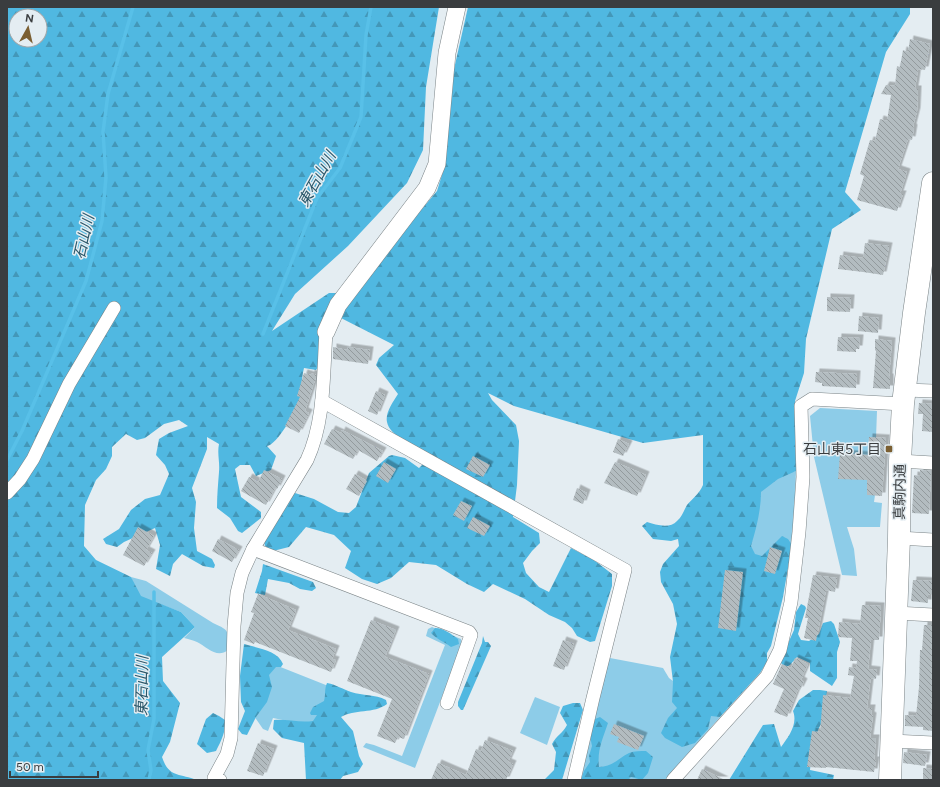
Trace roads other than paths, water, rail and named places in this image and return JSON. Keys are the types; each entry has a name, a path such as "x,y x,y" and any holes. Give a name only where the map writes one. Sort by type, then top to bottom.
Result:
{"highway":[{"name":"真駒内通","path":"890,780 899,538 900,461 904,397 914,313 930,230 933,183"}],"street":[{"path":"216,779 231,738 234,626 237,593 242,573 253,549 307,460 314,445 322,401 326,332 338,305 427,188 437,164 448,53 457,7"},
{"path":"7,493 20,479 33,459 70,384 114,308"},
{"path":"673,780 767,676 780,650 791,602 799,532 803,477 801,406 812,399 904,397 933,391"},
{"path":"322,401 625,570 592,699 574,780"},
{"path":"900,461 933,463"},
{"path":"899,538 933,540"},
{"path":"253,549 469,632 471,635 447,703"},
{"path":"896,613 933,615"},
{"path":"892,741 933,743"}],"waterway":[{"name":"石山川","path":"7,460 22,431 86,281 102,221 106,177 103,132 108,94 133,7"},
{"name":"東石山川","path":"263,334 317,198 340,168 361,117 366,35 371,7"},
{"name":"東石山川","path":"149,780 151,770 148,750 154,719 154,592"}],"place":[{"name":"石山東5丁目","path":"889,449"}]}
